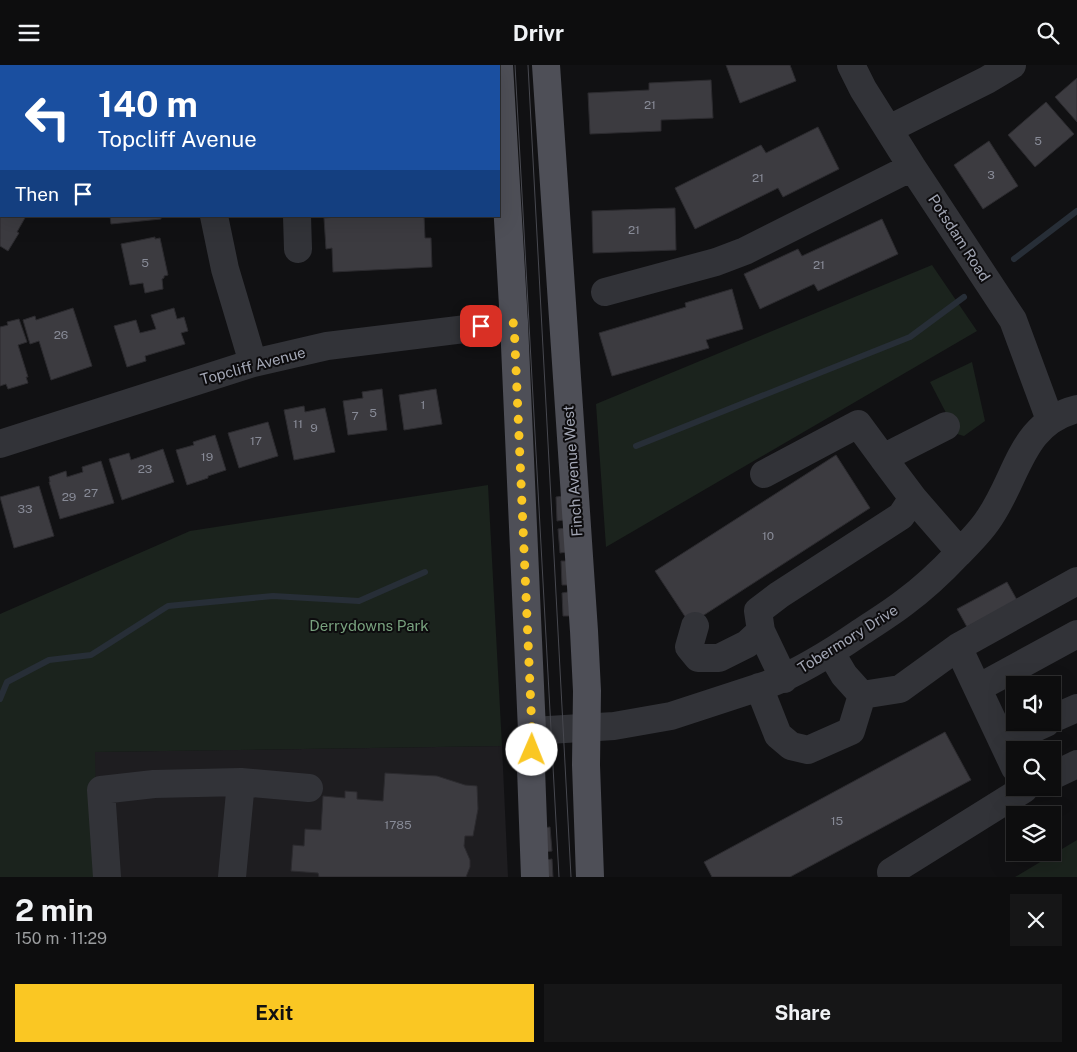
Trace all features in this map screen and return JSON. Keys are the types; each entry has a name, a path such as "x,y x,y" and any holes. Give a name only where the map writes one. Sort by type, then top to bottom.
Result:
{"main road":[{"name":"Finch Avenue West","path":"546,65 584,631 590,877"},
{"path":"500,82 514,323 532,731 531,768 535,877"}],"street":[{"name":"Potsdam Road","path":"851,65 863,89 912,167 1013,320 1050,420"},
{"path":"889,129 987,80 1012,65"},
{"path":"606,292 716,262 745,251 912,167"},
{"path":"214,217 225,269 253,363"},
{"path":"297,217 298,249"},
{"name":"Topcliff Avenue","path":"0,444 253,363 327,346 514,323"},
{"name":"Tobermory Drive","path":"532,731 614,726 671,716 772,683 831,653 906,602 960,553 989,519 1029,440 1050,420 1068,411 1077,409"},
{"path":"764,474 858,424 913,498 960,553"},
{"path":"883,458 946,425"},
{"path":"862,695 851,731 808,750 791,746 778,735 772,683 758,611 779,595 901,517 913,498"},
{"path":"862,695 900,689 958,647 1077,581"},
{"path":"695,626 689,647 698,658 719,658 747,644 761,631"},
{"path":"978,688 1077,634"},
{"path":"958,647 1006,747"},
{"path":"831,653 844,675 862,695"},
{"path":"1061,715 1077,707"},
{"path":"1004,743 1029,731"},
{"path":"1061,772 1077,764"},
{"path":"232,877 241,782"},
{"path":"107,877 101,790 154,784 241,782 310,788"},
{"path":"891,872 1006,794"}],"shaded area":[{"path":"502,746 508,877 97,877 94,752"}],"green space":[{"path":"932,265 977,331 606,547 596,404"},
{"path":"972,362 985,421 964,436 957,434 930,382"},
{"name":"Derrydowns Park","path":"488,485 502,746 95,752 97,877 0,877 0,614 190,531"},
{"path":"1077,840 1077,877 1015,877 1042,861 1061,861 1061,850"}],"building":[{"path":"726,65 790,65 796,81 740,103"},
{"path":"1077,78 1077,122 1055,97"},
{"path":"711,80 713,118 661,120 661,131 590,134 588,93 649,90 649,83"},
{"path":"1046,102 1074,134 1035,167 1008,135"},
{"path":"818,127 839,169 783,197 778,188 695,229 675,188 761,145 766,153"},
{"path":"989,141 1018,186 983,209 954,165"},
{"path":"675,208 676,250 593,253 592,211"},
{"path":"0,217 25,217 17,232 19,233 8,251 0,246"},
{"path":"110,217 161,217 161,219 111,224"},
{"path":"424,217 425,238 431,238 432,267 333,272 332,248 326,249 324,218"},
{"path":"882,219 898,254 818,291 814,284 760,309 744,274 798,249 802,256"},
{"path":"155,237 155,239 160,238 168,275 162,279 163,289 145,293 143,283 130,285 121,244"},
{"path":"732,289 743,329 706,340 709,348 612,376 599,333 686,307 685,303"},
{"path":"73,308 92,366 51,380 39,341 30,344 23,320 35,316 36,320"},
{"path":"174,308 177,319 184,317 188,331 181,333 185,344 145,356 146,361 127,367 114,326 136,320 140,333 156,329 151,315"},
{"path":"19,319 27,342 18,345 28,377 26,377 28,383 8,389 6,384 0,386 0,327 8,325 7,322"},
{"path":"382,389 387,430 348,435 343,401 363,398 362,392"},
{"path":"436,389 442,424 404,430 399,395"},
{"path":"304,406 305,412 325,408 335,452 294,460 284,410"},
{"path":"268,422 278,456 239,468 228,433"},
{"path":"215,435 226,470 187,485 176,450 194,445 193,442"},
{"path":"163,449 174,482 122,500 109,459 129,453 131,460"},
{"path":"836,455 870,508 690,624 655,571"},
{"path":"101,461 114,503 60,519 49,477 66,471 67,477 83,472 82,467"},
{"path":"39,486 54,536 14,548 0,497"},
{"path":"563,496 564,520 557,521 556,497"},
{"path":"565,528 567,552 560,553 558,529"},
{"path":"561,561 568,561 569,585 562,585"},
{"path":"1007,582 1017,600 967,627 957,609"},
{"path":"568,592 570,616 563,616 562,593"},
{"path":"945,732 971,780 790,877 712,877 704,862"},
{"path":"385,773 437,776 465,785 477,786 478,809 473,836 465,836 464,846 470,860 470,867 466,877 319,877 318,873 291,871 293,845 304,846 305,829 321,830 323,796 345,798 345,791 357,792 357,799 383,801"},
{"path":"550,827 552,851 544,852 543,828"},
{"path":"552,859 553,877 546,877 545,860"}],"waterway":[{"path":"1014,259 1077,211"},
{"path":"636,446 910,337 964,297"},
{"path":"0,699 7,682 49,660 91,655 168,606 273,596 359,601 425,572"}],"tram line":[{"path":"515,65 559,877"},
{"path":"528,65 571,877"}],"route":[{"path":"481,326 514,323 532,750"}]}
